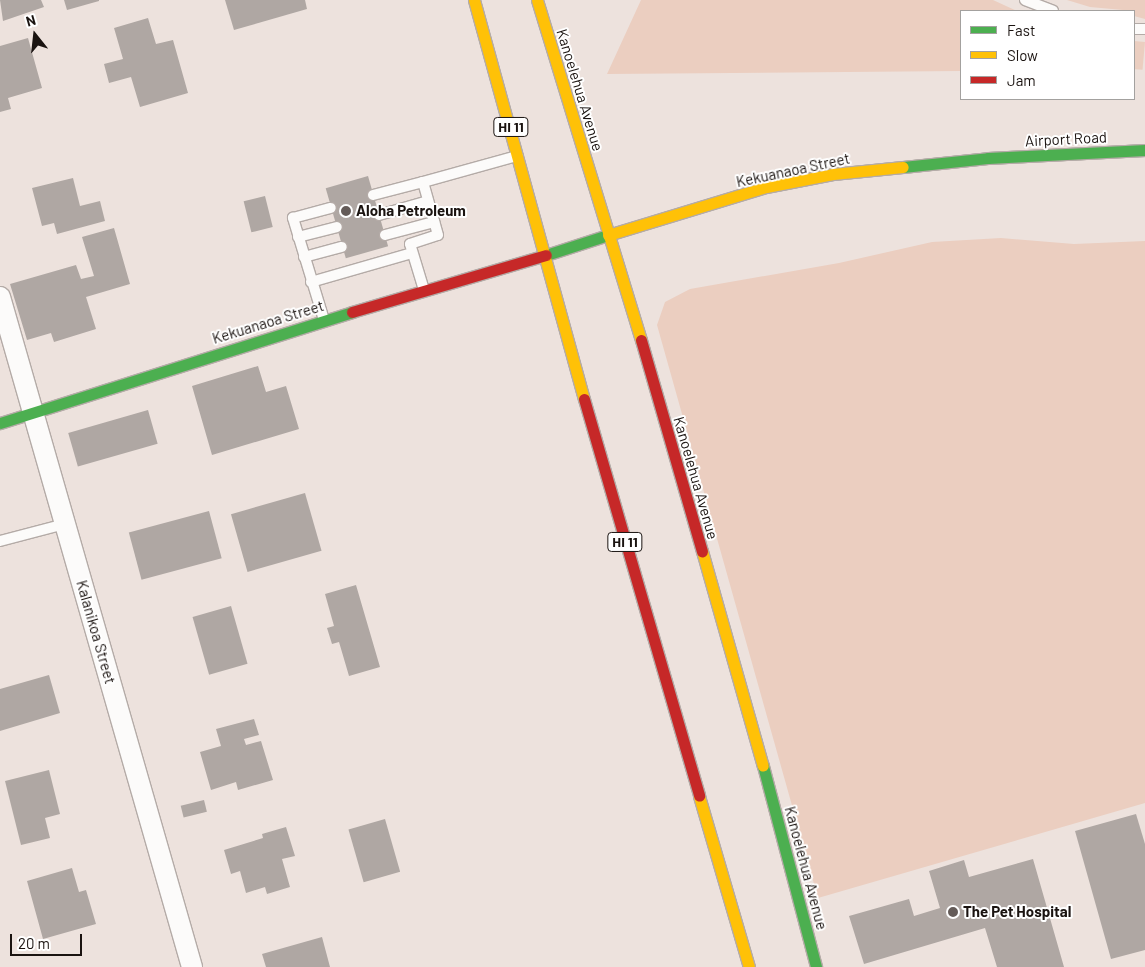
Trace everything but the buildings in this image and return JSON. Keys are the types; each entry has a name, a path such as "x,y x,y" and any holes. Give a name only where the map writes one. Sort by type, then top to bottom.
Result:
{"main road":[{"name":"HI 11","path":"474,0 519,155 565,334 748,967"},
{"name":"Kanoelehua Avenue","path":"537,0 751,722 816,967"},
{"name":"Airport Road","path":"988,158 1145,150"},
{"name":"Kekuanaoa Street","path":"0,423 325,321 775,186 833,174 988,158"}],"street":[{"name":"Kalanikoa Street","path":"0,297 192,967"}],"lane":[{"path":"1025,0 1051,10"},
{"path":"374,196 519,155"},
{"path":"423,182 438,235 410,244 424,291"},
{"path":"379,215 428,201"},
{"path":"325,321 311,282 293,218 331,208"},
{"path":"385,235 434,222"},
{"path":"298,237 337,227"},
{"path":"304,257 342,247"},
{"path":"311,282 412,253"},
{"path":"0,541 65,524"}],"shaded area":[{"path":"641,0 993,0 1015,10 960,10 960,71 607,74"},
{"path":"1067,0 1145,0 1145,19 1135,16 1135,10 1090,7"},
{"path":"1135,41 1145,42 1143,70 1135,69"},
{"path":"1001,238 1074,244 1145,241 1145,803 818,898 657,325 665,302 690,289 839,263 932,242"}],"traffic: fast":[{"path":"903,167 988,158 1145,150"},
{"path":"546,255 608,235"},
{"path":"0,423 352,312"},
{"path":"763,766 816,967"}],"traffic: slow":[{"path":"474,0 584,399"},
{"path":"537,0 641,340"},
{"path":"608,235 766,187 833,174 903,167"},
{"path":"702,551 763,766"},
{"path":"699,796 749,967"}],"traffic: jam":[{"path":"352,312 546,255"},
{"path":"641,340 702,551"},
{"path":"584,399 699,796"}],"place":[{"name":"Aloha Petroleum","path":"346,211"},
{"name":"The Pet Hospital","path":"953,912"}]}
